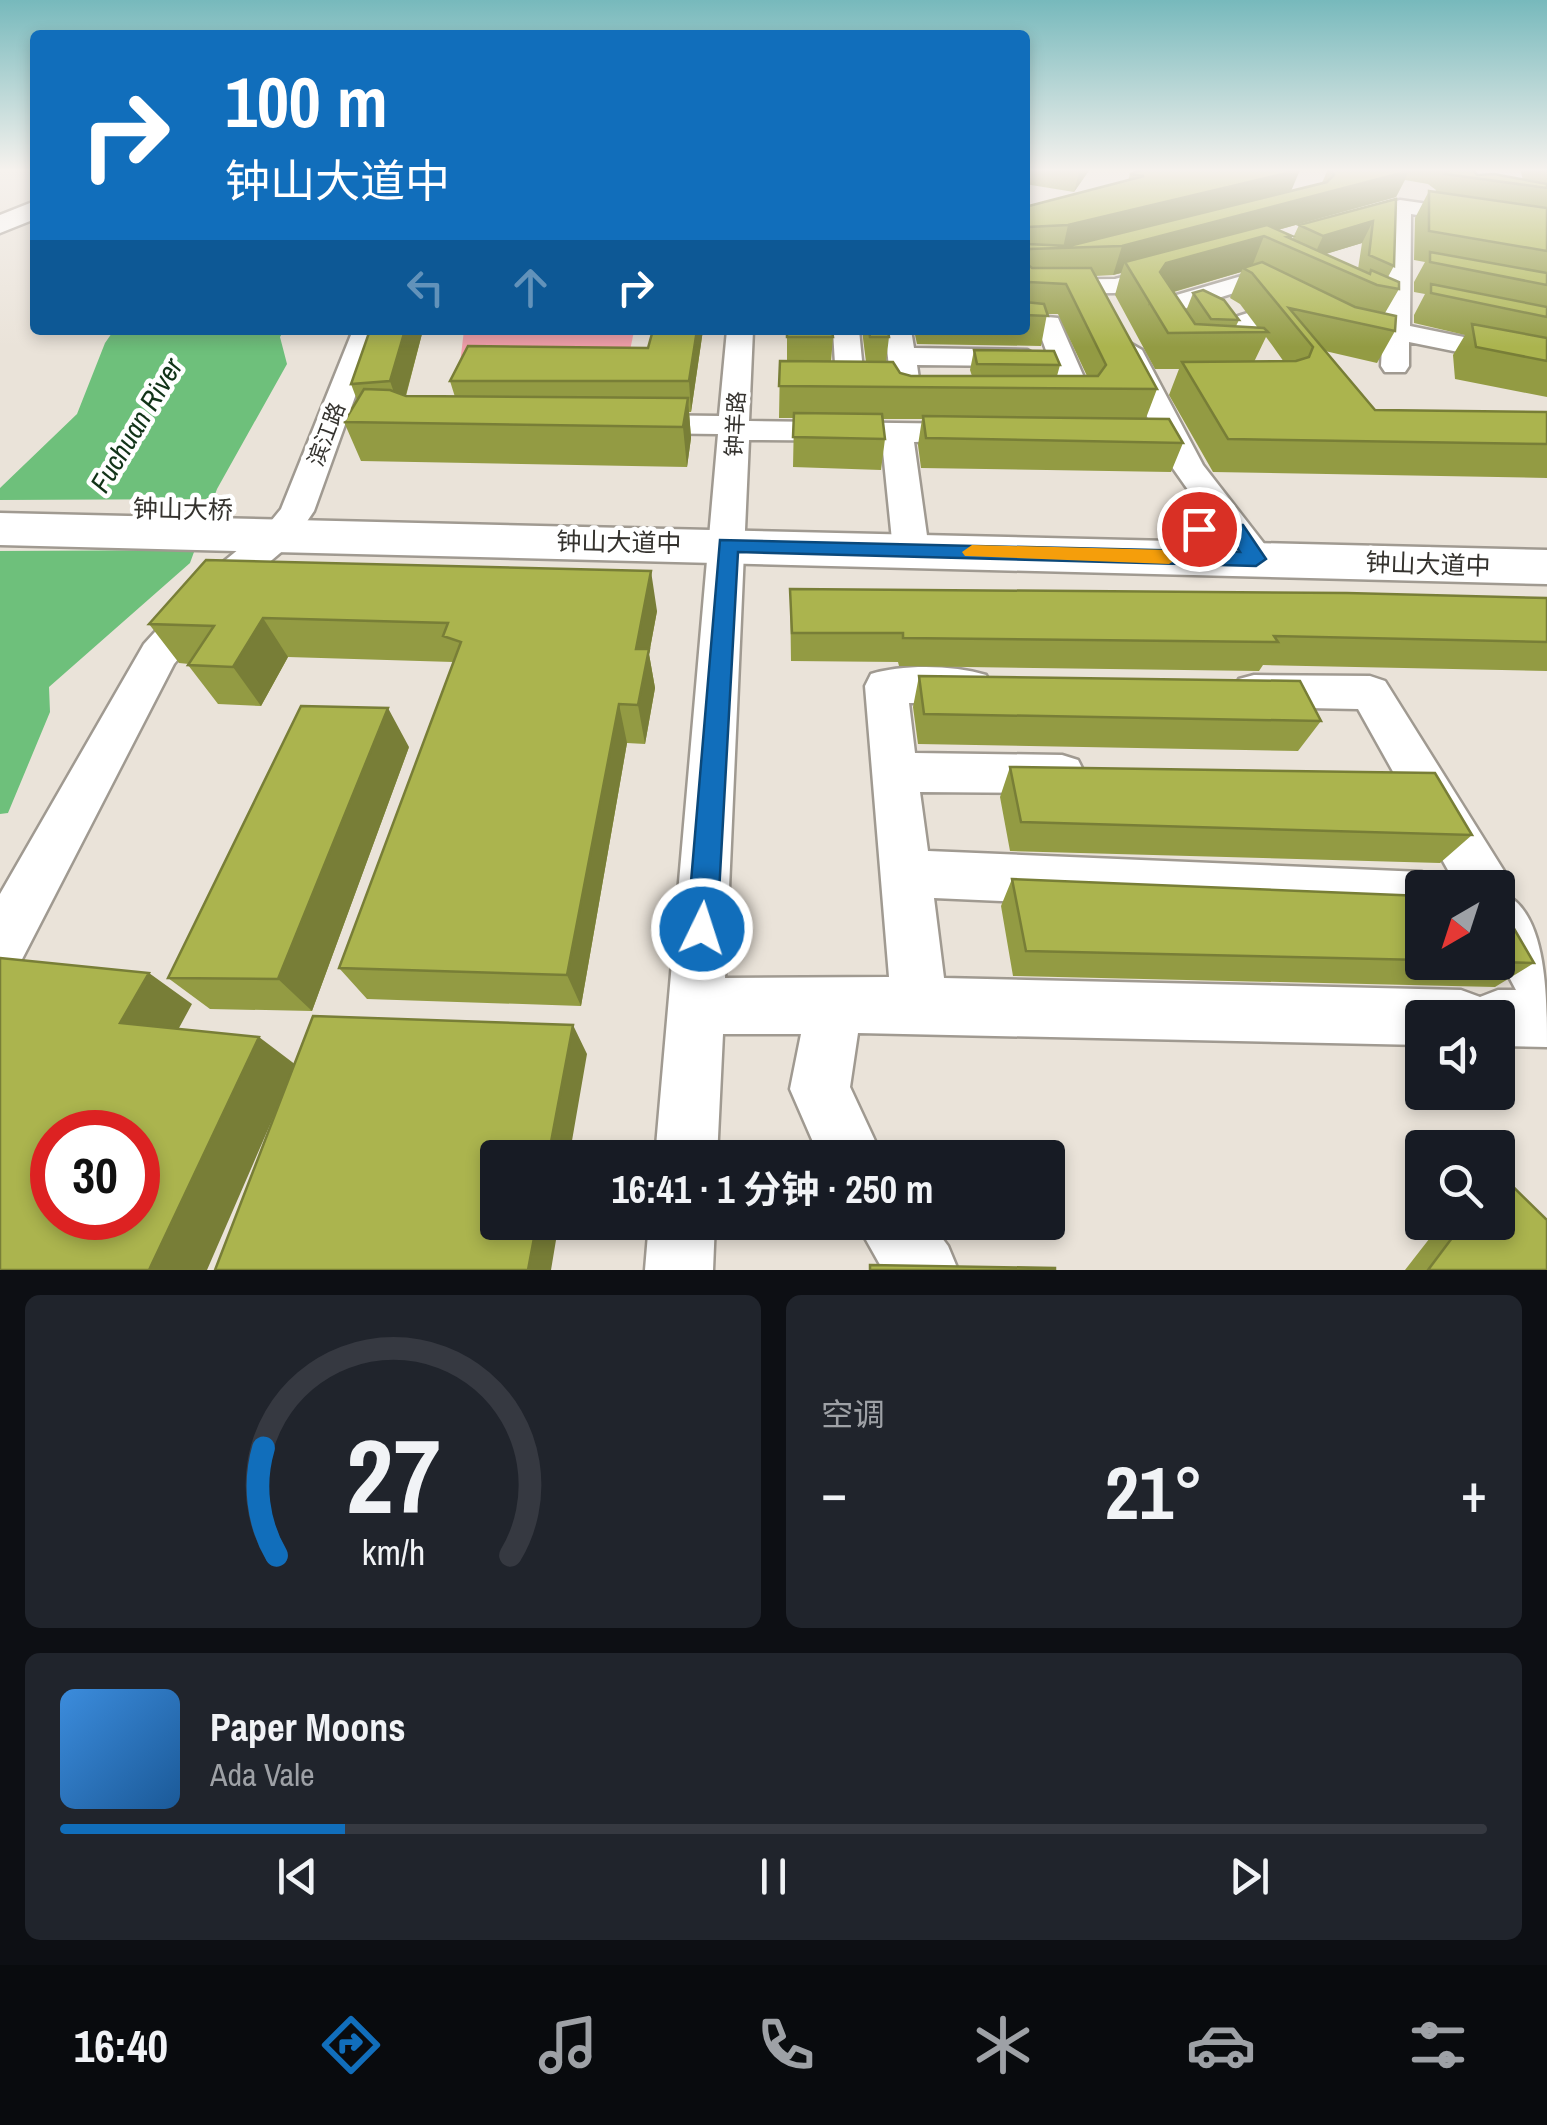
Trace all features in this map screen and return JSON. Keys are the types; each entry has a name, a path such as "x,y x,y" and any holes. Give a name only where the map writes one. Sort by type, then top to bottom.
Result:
{"highway":[{"name":"钟山大桥","path":"0,506 263,522"},
{"name":"钟山大桥","path":"0,529 263,522"},
{"name":"钟山大道中","path":"263,522 1246,545 1547,567"},
{"name":"钟山大道中","path":"1246,545 1547,537"}],"street":[{"path":"1366,332 1394,316 1410,261 1404,228"},
{"path":"1492,228 1547,250"},
{"path":"1030,264 1062,264 1097,286 1188,467 1246,545"},
{"path":"1030,287 1115,286 1188,267"},
{"path":"1208,350 1192,350 1165,306 1252,280 1309,308 1238,325"},
{"path":"1200,296 1228,310 1258,352"},
{"path":"1394,316 1547,362"},
{"path":"1024,397 1078,398 1049,324 1030,323"},
{"name":"滨江路","path":"263,522 363,335"},
{"name":"钟羊路","path":"687,1140 734,427 747,380 741,335"},
{"path":"846,335 850,380"},
{"path":"812,380 850,380 901,356 1063,359"},
{"path":"901,356 906,395 969,396 977,433"},
{"path":"1144,382 1183,382"},
{"path":"617,424 1012,433"},
{"path":"897,432 910,536"},
{"path":"1132,434 1172,435"},
{"path":"0,946 158,655 219,584 263,522"},
{"path":"919,1006 886,686 1022,688"},
{"path":"1215,691 1370,693 1475,870"},
{"path":"895,772 1108,774"},
{"path":"1362,778 1421,778"},
{"path":"905,873 1405,895"},
{"path":"1515,936 1547,990"},
{"path":"697,1006 834,1004 1405,1017"},
{"path":"834,1004 820,1089 844,1140"},
{"path":"1515,1019 1547,1020"},
{"path":"678,1270 680,1240"},
{"path":"902,1240 924,1270"}],"shaded area":[{"path":"463,335 633,335 625,375 459,372"}],"water":[{"name":"Fuchuan River","path":"111,335 281,335 287,364 217,489 190,563 49,687 50,712 8,813 0,814 0,488 77,414"}],"pier":[{"path":"219,499 200,550 0,551 0,500"}],"building":[{"path":"1140,228 1190,228 1122,246 1030,249 1030,244 1069,246"},
{"path":"1254,228 1274,228 1370,274 1371,270 1399,282 1399,289 1377,285 1264,236 1166,263 1160,272 1195,324 1264,328 1268,332 1168,333 1125,262"},
{"path":"1306,228 1349,228 1323,236"},
{"path":"1372,228 1395,228 1394,266 1369,255"},
{"path":"1547,228 1547,251 1429,231"},
{"path":"1430,252 1547,273 1547,285 1430,262"},
{"path":"1262,262 1355,307 1396,316 1395,331 1289,308 1375,410 1547,412 1547,444 1228,439 1182,362 1296,361 1309,357 1313,347 1252,273 1243,268"},
{"path":"1030,266 1091,268 1157,389 779,386 780,361 893,362 900,373 911,376 1098,376 1106,365 1066,284 1030,282"},
{"path":"1431,284 1547,307 1547,317 1431,293"},
{"path":"1203,290 1224,300 1239,320 1211,319 1193,293"},
{"path":"1030,303 1044,304 1048,316 1030,315"},
{"path":"1472,324 1547,338 1547,361 1476,347"},
{"path":"368,335 404,335 390,381 351,384"},
{"path":"652,335 696,335 689,381 450,381 468,346 648,348"},
{"path":"833,335 833,337 787,337"},
{"path":"974,350 1054,351 1060,365 977,364"},
{"path":"364,389 390,390 406,396 688,398 683,427 344,422"},
{"path":"794,413 882,414 885,439 793,437"},
{"path":"923,416 1169,419 1183,443 926,438"},
{"path":"206,560 651,571 636,649 649,649 638,705 619,704 567,975 339,968 461,642 443,636 448,623 263,618 233,667 188,665 214,626 149,624"},
{"path":"790,589 1547,598 1547,642 1274,636 1278,642 903,638 903,633 792,633"},
{"path":"919,676 1300,681 1321,721 924,714"},
{"path":"301,706 388,708 278,979 168,978"},
{"path":"1010,767 1435,773 1472,835 1021,822"},
{"path":"1012,879 1405,895 1405,960 1026,951"},
{"path":"1515,930 1534,963 1515,962"},
{"path":"0,958 149,973 120,1023 259,1037 149,1270 0,1270"},
{"path":"313,1016 573,1025 551,1140 480,1140 480,1240 534,1240 528,1270 215,1270"},
{"path":"1515,1189 1547,1220 1547,1270 1428,1270 1450,1240 1515,1240"},
{"path":"870,1265 1055,1268 1055,1270 870,1270"}],"slow traffic":[{"path":"972,552 1169,557"}],"route":[{"path":"702,929 728,545 1256,559 1236,530 1199,529"}]}
